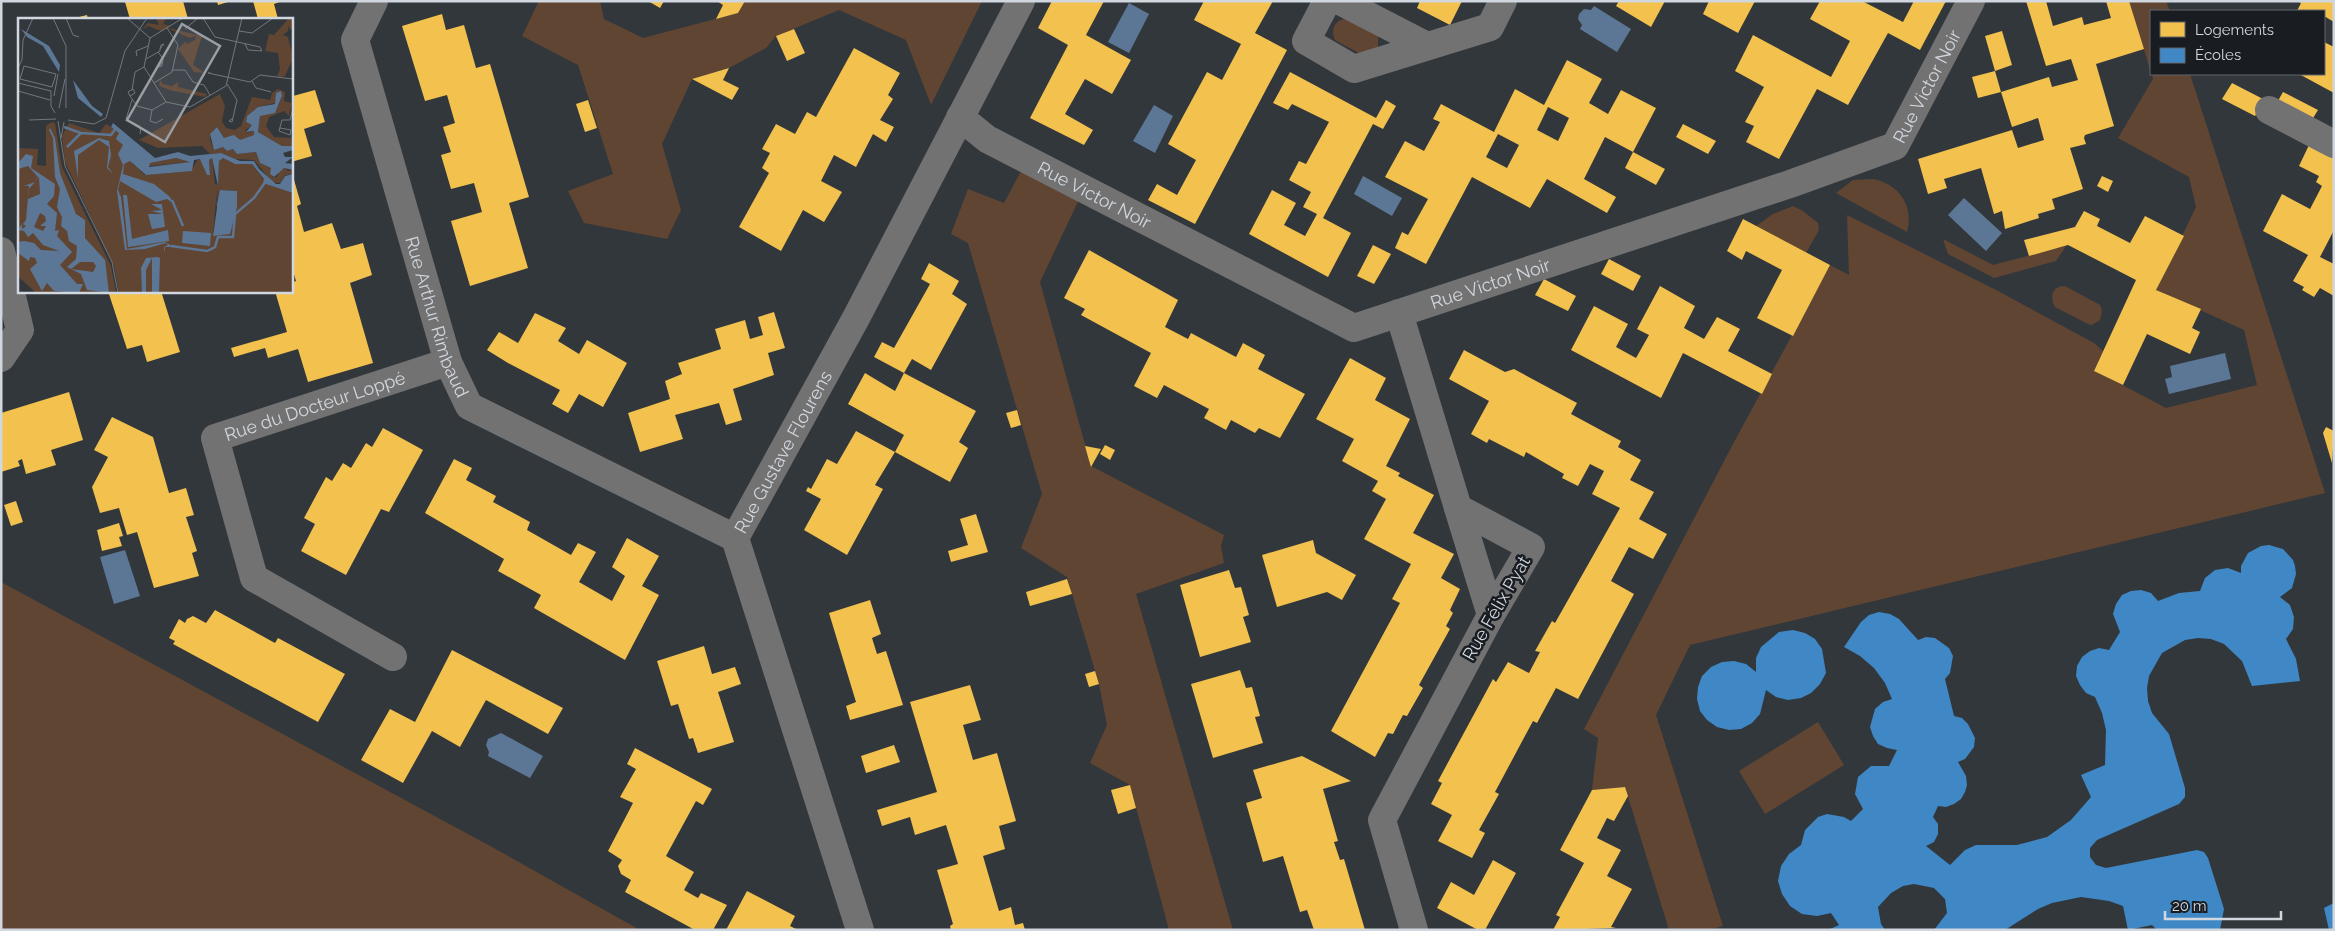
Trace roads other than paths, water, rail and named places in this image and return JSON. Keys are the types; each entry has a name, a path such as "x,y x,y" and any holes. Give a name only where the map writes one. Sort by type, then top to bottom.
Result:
{"street":[{"name":"Rue Arthur Rimbaud","path":"374,1 355,40 448,362 469,406 734,538"},
{"name":"Rue Gustave Flourens","path":"860,930 734,538 856,318 1021,1"},
{"path":"1327,1 1306,41 1354,69 1490,26 1503,1"},
{"path":"1340,1 1427,46"},
{"name":"Rue Victor Noir","path":"960,117 987,139 1354,328 1796,182 1895,146 1971,1"},
{"path":"2270,110 2334,144"},
{"path":"1,251 20,330 1,358"},
{"path":"1399,313 1491,616"},
{"name":"Rue du Docteur Loppé","path":"394,657 254,578 215,438 448,362"},
{"name":"Rue Félix Pyat","path":"1414,930 1382,820 1491,616 1531,547 1458,508"}],"water":[{"path":"1129,3 1149,14 1129,53 1108,42"},
{"path":"1594,6 1631,29 1617,52 1580,29 1582,25 1578,19 1579,14 1584,9 1591,10"},
{"path":"1154,105 1173,116 1155,153 1133,141"},
{"path":"1363,176 1402,198 1392,216 1354,194"},
{"path":"1964,198 2002,233 1986,251 1948,215"},
{"path":"2225,353 2231,379 2169,394 2165,379 2172,377 2170,366"},
{"path":"125,550 140,596 114,604 100,557"},
{"path":"501,733 543,756 530,778 488,756 489,752 486,745 488,739"}]}
